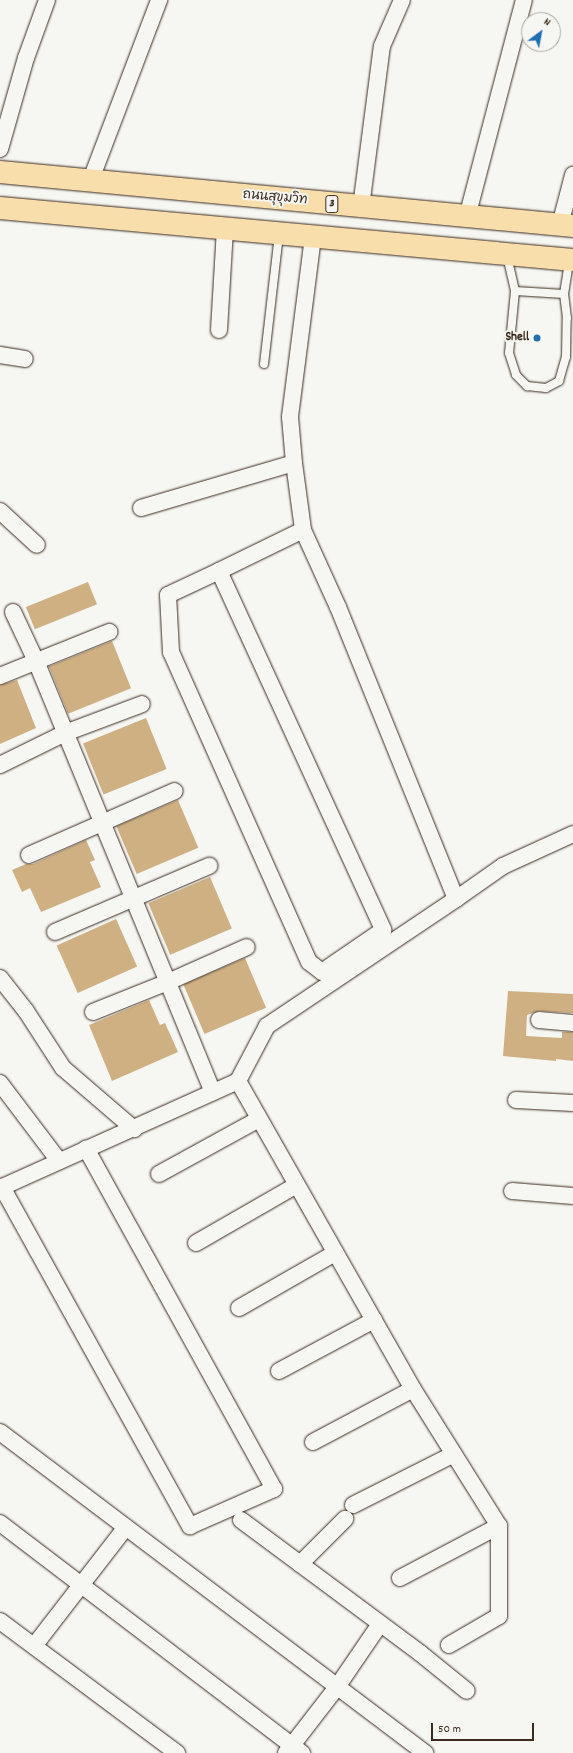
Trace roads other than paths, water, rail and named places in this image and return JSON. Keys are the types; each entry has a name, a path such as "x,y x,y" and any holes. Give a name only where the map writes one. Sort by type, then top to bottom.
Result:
{"highway":[{"name":"ถนนสุขุมวิท","path":"0,172 90,182 566,226"},
{"path":"0,208 571,260"}],"street":[{"path":"0,149 26,58 47,0"},
{"path":"90,182 158,0"},
{"path":"362,207 382,46 402,0"},
{"path":"467,217 524,0"},
{"path":"566,226 573,175"},
{"path":"219,330 225,229"},
{"path":"314,237 290,417 303,530 338,607 456,899"},
{"path":"0,355 25,359"},
{"path":"141,508 294,462"},
{"path":"0,511 37,545"},
{"path":"219,571 383,930 322,972 309,962 171,652 168,596 219,571 303,530"},
{"path":"13,612 36,661 213,1092"},
{"path":"0,676 109,632"},
{"path":"0,765 65,733 142,704"},
{"path":"29,855 175,791"},
{"path":"86,1149 274,1489 190,1526 1,1187 86,1149 134,1129 238,1081 267,1026 503,866 573,834"},
{"path":"54,932 209,866"},
{"path":"93,1012 168,982 247,947"},
{"path":"0,978 26,1011 63,1068 134,1129"},
{"path":"539,1020 573,1023"},
{"path":"238,1081 413,1389 499,1526 499,1616 449,1645"},
{"path":"0,1083 59,1161"},
{"path":"516,1100 573,1103"},
{"path":"160,1174 259,1119"},
{"path":"196,1243 297,1185"},
{"path":"512,1191 573,1196"},
{"path":"239,1308 335,1253"},
{"path":"279,1371 374,1320"},
{"path":"313,1442 413,1389"},
{"path":"0,1432 425,1753"},
{"path":"300,1564 349,1512 454,1454"},
{"path":"241,1520 467,1691"},
{"path":"0,1523 293,1750 380,1624"},
{"path":"400,1578 499,1526"},
{"path":"34,1646 82,1586 126,1527"},
{"path":"0,1621 177,1753"}],"lane":[{"path":"264,364 279,234"},
{"path":"506,254 515,291 509,354 516,375 527,386 546,388 559,380 566,357 567,318 564,294 571,260"},
{"path":"515,291 564,294"}],"place":[{"name":"Shell","path":"537,338"}]}
